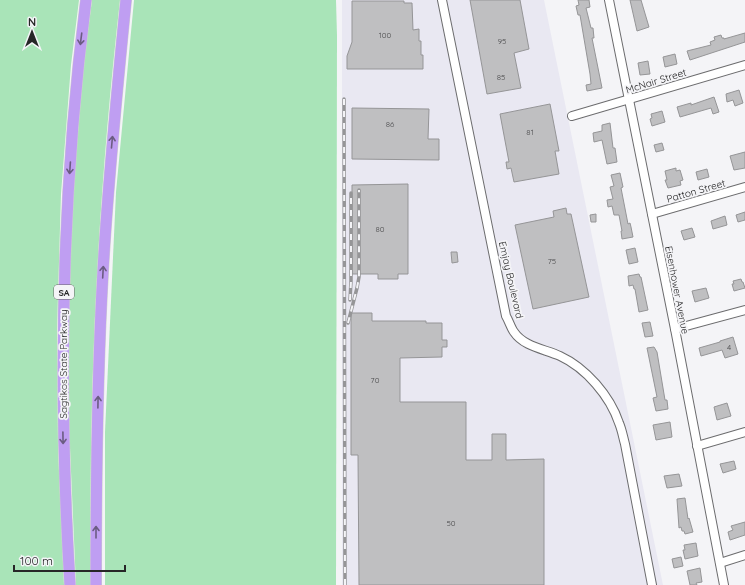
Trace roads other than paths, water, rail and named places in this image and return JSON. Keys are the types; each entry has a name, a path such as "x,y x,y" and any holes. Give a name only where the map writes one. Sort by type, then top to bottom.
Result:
{"highway":[{"name":"Sagtikos State Parkway","path":"70,585 62,394 65,264 72,134 86,0"},
{"path":"96,585 98,380 103,271 112,146 126,0"}],"street":[{"name":"Emjay Boulevard","path":"442,0 506,316 514,333 525,342 560,356 578,368 595,384 609,402 619,422 625,444 652,585"},
{"name":"Eisenhower Avenue","path":"609,0 675,329 724,585"},
{"name":"McNair Street","path":"572,116 745,65"},
{"name":"Patton Street","path":"652,214 745,187"},
{"path":"675,329 745,310"},
{"path":"697,446 745,432"},
{"path":"720,563 745,555"}],"railway":[{"path":"344,99 345,585"},
{"path":"348,323 359,277 359,190"},
{"path":"350,300 351,193"}]}
